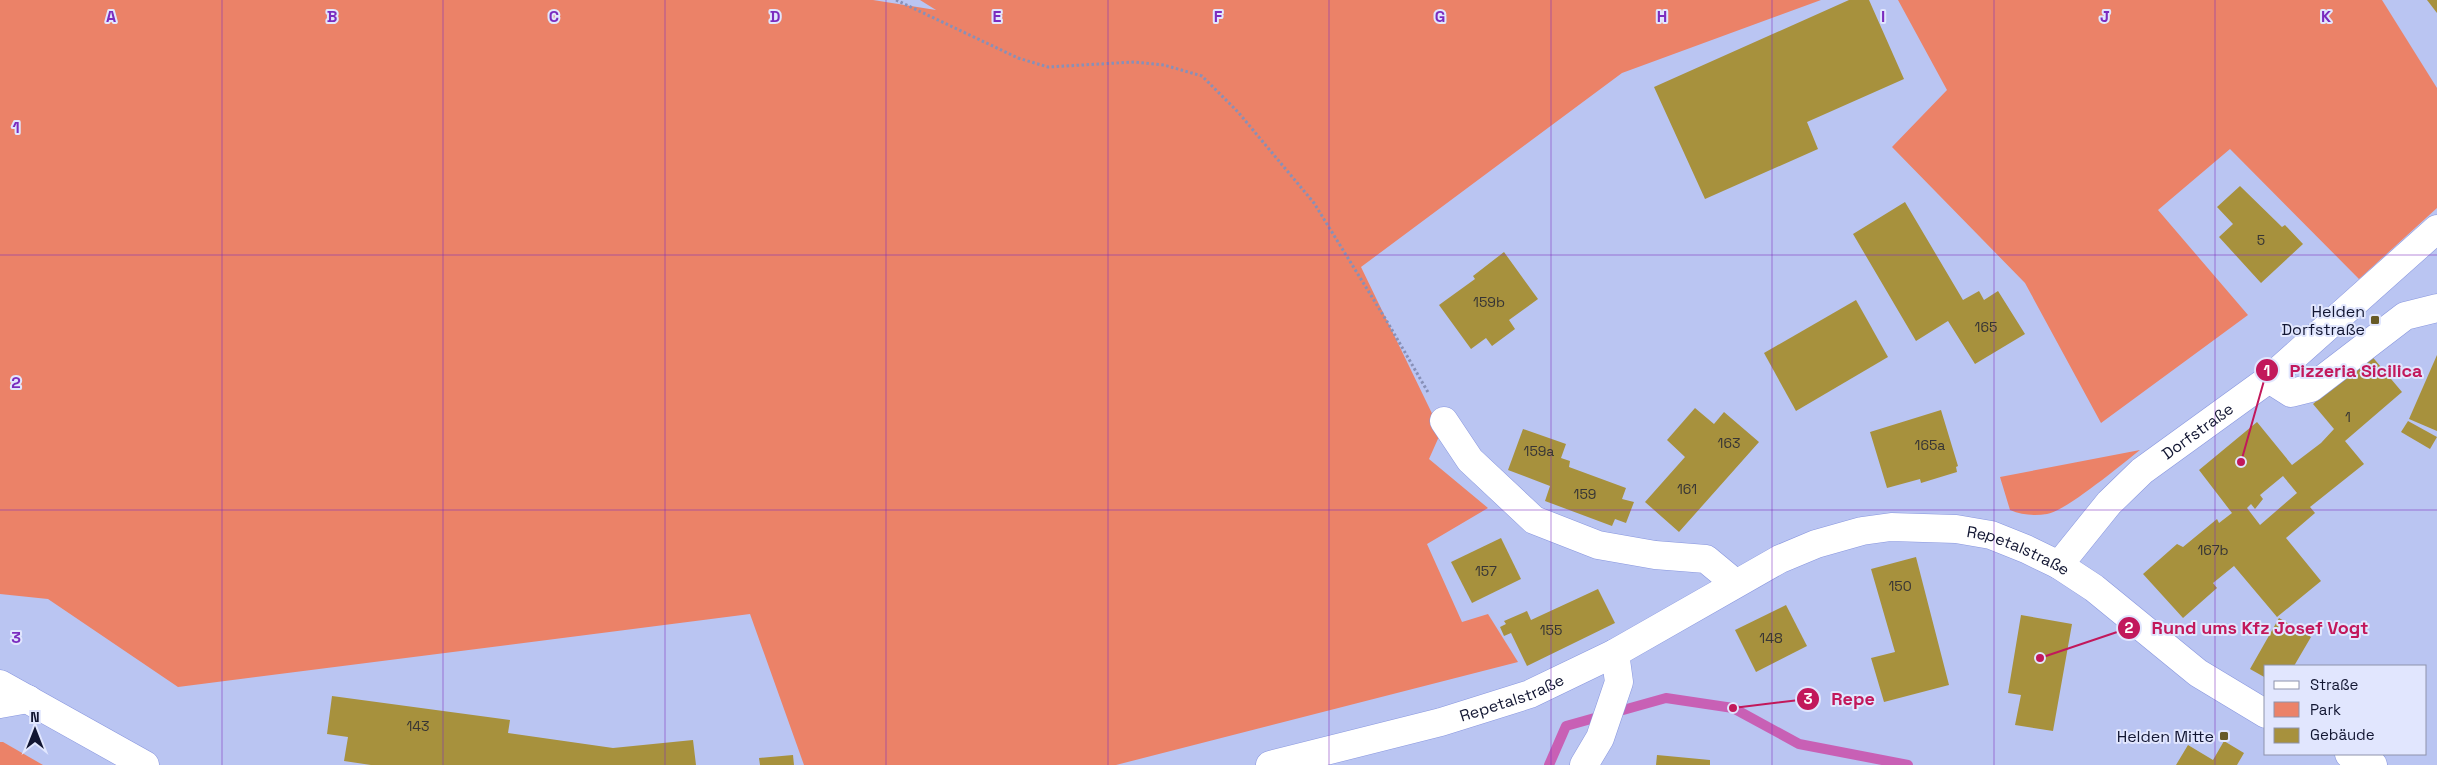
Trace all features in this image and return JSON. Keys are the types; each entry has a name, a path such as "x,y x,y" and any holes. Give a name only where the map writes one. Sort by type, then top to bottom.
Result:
{"main road":[{"name":"Dorfstraße","path":"2059,565 2108,503 2142,471 2270,379 2437,229"},
{"path":"2270,379 2291,393 2311,388 2405,316 2437,308"},
{"path":"1444,421 1470,460 1534,520 1598,545 1655,555 1706,559 1736,583"},
{"name":"Repetalstraße","path":"1270,765 1440,722 1530,694 1615,652 1780,559 1816,544 1862,531 1891,527 1956,529 1991,535 2059,565 2094,588 2198,673 2264,713"},
{"path":"1584,765 1600,738 1619,682 1615,652"},
{"path":"0,684 102,743 145,765"},
{"path":"0,704 28,699"},
{"path":"2351,755 2373,765"}],"path":[{"path":"896,0 1018,58 1048,67 1134,62 1164,65 1202,76 1238,112 1314,202 1388,323 1444,421"}],"green space":[{"path":"0,0 873,0 936,10 920,0 1821,0 1622,73 1361,267 1441,432 1429,459 1488,508 1427,544 1462,622 1488,614 1518,662 1116,765 804,765 750,614 178,687 48,599 0,594"},
{"path":"1898,0 2382,0 2437,88 2437,208 2359,279 2230,149 2158,210 2248,315 2101,423 2025,283 1892,147 1947,90"},
{"path":"2140,450 2094,486 2056,511 2033,515 2010,510 2000,477"},
{"path":"0,742 3,742 43,765 0,765"}],"building":[{"path":"1849,0 1869,0 1904,79 1807,122 1818,149 1705,199 1654,87"},
{"path":"2427,0 2437,0 2437,13"},
{"path":"2240,186 2282,227 2285,225 2303,244 2261,283 2219,237 2233,224 2217,207"},
{"path":"1905,202 1963,300 1979,291 1984,300 1998,291 2025,334 1975,364 1948,321 1916,341 1853,234"},
{"path":"1504,252 1538,299 1509,320 1515,329 1492,346 1486,338 1471,349 1439,305 1475,279 1473,276"},
{"path":"1856,300 1888,357 1796,411 1764,353"},
{"path":"2370,354 2402,392 2345,441 2364,464 2310,507 2315,513 2286,538 2321,581 2277,617 2234,566 2213,583 2217,588 2183,618 2143,574 2177,544 2183,547 2217,519 2219,523 2232,513 2199,470 2257,422 2292,465 2321,443 2334,429 2313,404","holes":["2283,476 2297,493 2260,525 2247,508 2251,504 2255,509 2263,499 2260,495"]},
{"path":"2437,355 2437,431 2409,419"},
{"path":"1695,408 1714,424 1724,412 1759,442 1679,532 1645,502 1685,457 1667,440"},
{"path":"1941,410 1958,466 1956,467 1957,472 1921,483 1920,479 1887,488 1870,432"},
{"path":"2408,421 2437,437 2430,449 2401,432"},
{"path":"1523,429 1566,444 1561,458 1570,461 1569,467 1626,488 1622,499 1634,502 1626,523 1615,519 1612,526 1545,501 1550,486 1508,470"},
{"path":"1501,538 1521,579 1472,603 1451,562"},
{"path":"1916,557 1949,685 1884,702 1871,658 1895,652 1871,569"},
{"path":"1598,589 1615,623 1527,666 1511,633 1504,636 1500,627 1506,624 1504,621 1527,611 1531,620"},
{"path":"1786,605 1807,646 1756,672 1735,630"},
{"path":"2021,615 2072,624 2053,731 2015,725 2021,695 2008,693"},
{"path":"2279,618 2311,637 2295,665 2264,665 2264,677 2250,669"},
{"path":"332,696 510,720 508,733 613,748 693,740 696,765 371,765 344,761 348,737 327,734"},
{"path":"2224,741 2244,753 2237,765 2176,765 2188,745 2213,760"},
{"path":"793,755 794,765 760,765 759,758"},
{"path":"1657,755 1710,760 1710,765 1656,765"}],"waterway":[{"path":"1549,765 1566,726 1666,698 1733,708 1799,744 1908,765"}],"place":[{"name":"Helden Dorfstraße","path":"2375,320"},
{"name":"Pizzeria Sicilica","path":"2241,462"},
{"name":"Rund ums Kfz Josef Vogt","path":"2040,658"},
{"name":"Repe","path":"1733,708"},
{"name":"Helden Mitte","path":"2224,736"}]}
